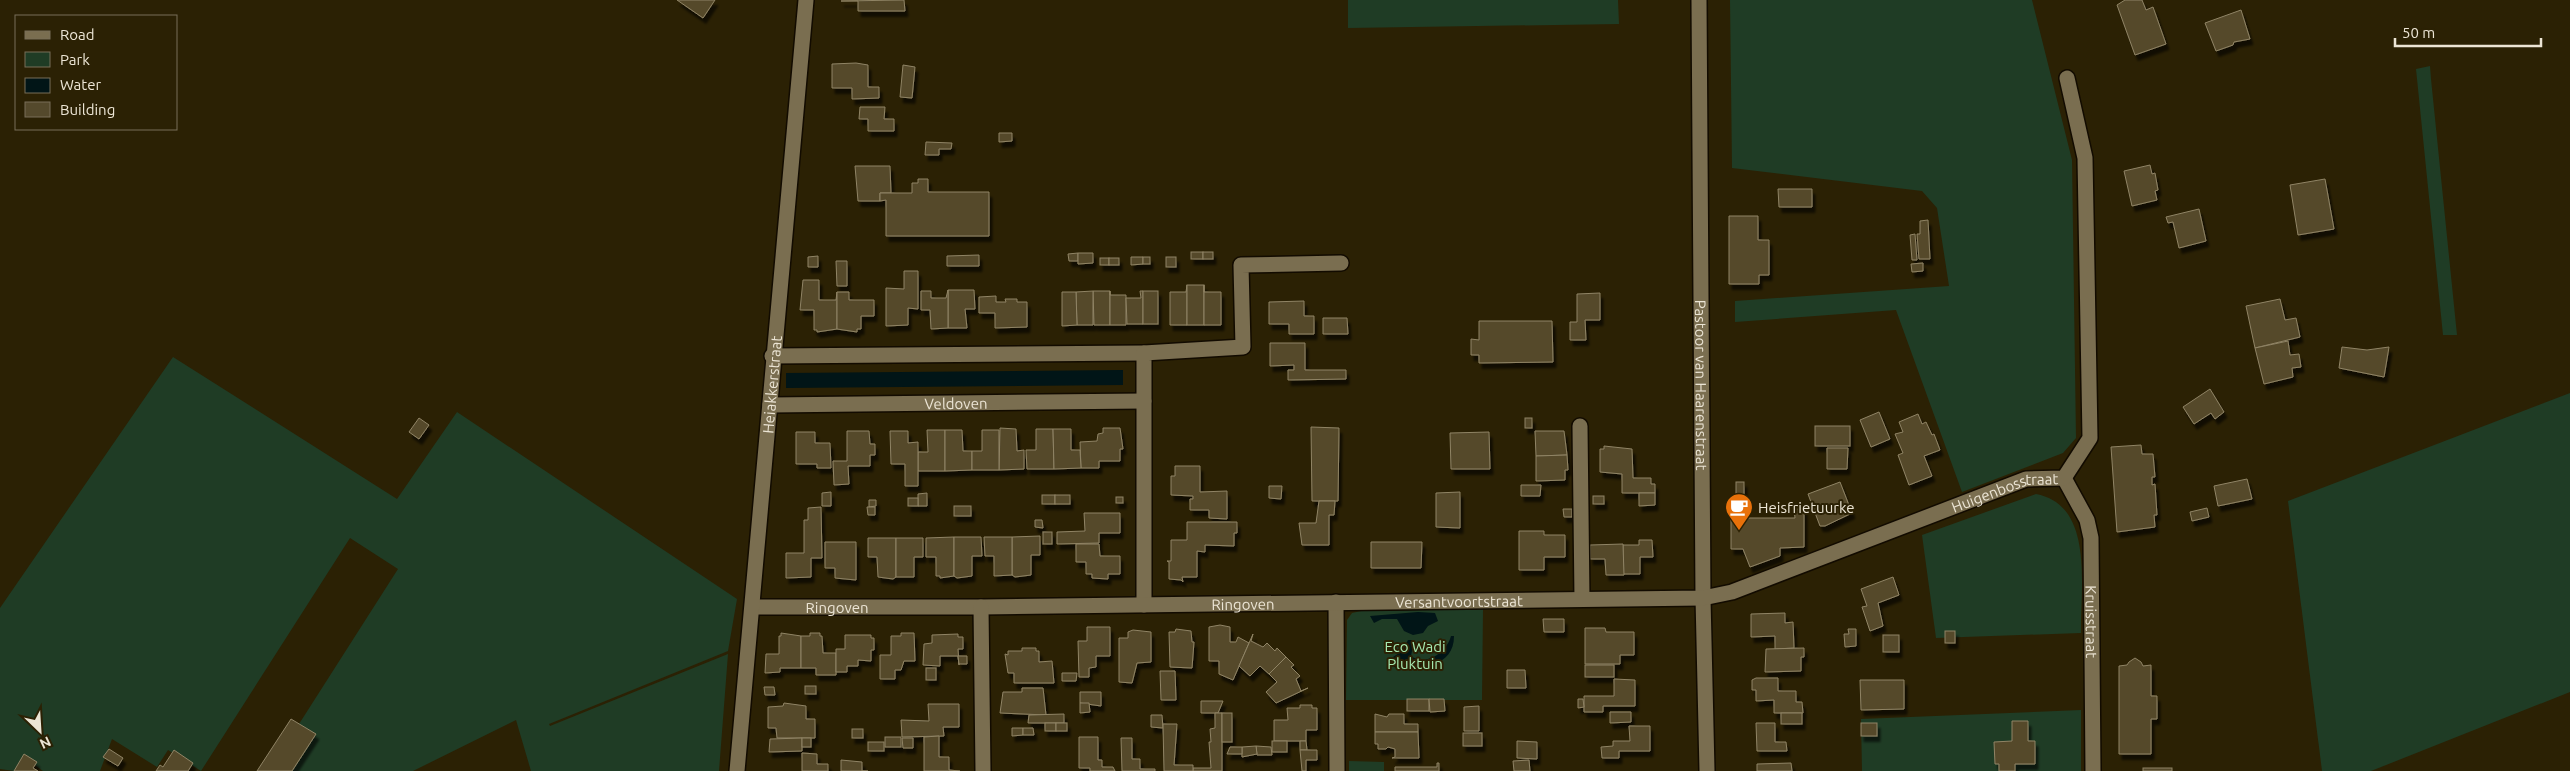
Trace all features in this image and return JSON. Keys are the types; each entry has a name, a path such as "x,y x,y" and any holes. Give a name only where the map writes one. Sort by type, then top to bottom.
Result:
{"street":[{"name":"Heiakkerstraat","path":"737,771 753,607 770,405 772,356 806,0"},
{"name":"Pastoor van Haarenstraat","path":"1699,0 1703,598 1707,771"},
{"name":"Huigenbosstraat","path":"1703,598 1732,592 2026,479 2064,478 2090,438 2085,158 2067,78"},
{"path":"772,356 1144,353 1243,347 1241,264 1342,263"},
{"path":"1144,353 1144,605"},
{"name":"Veldoven","path":"770,405 1144,401"},
{"path":"1580,426 1582,599"},
{"name":"Kruisstraat","path":"2064,478 2087,520 2091,538 2093,771"},
{"name":"Versantvoortstraat","path":"1336,602 1703,598"},
{"path":"1336,602 1337,771"},
{"name":"Ringoven","path":"753,607 981,607 1336,602"},
{"path":"981,607 983,771"}],"green space":[{"path":"1348,0 1618,0 1619,24 1348,28"},
{"path":"1730,0 2032,0 2072,160 2076,438 2063,453 1962,492 1896,310 1735,322 1735,301 1949,286 1937,208 1922,191 1732,168"},
{"path":"2430,66 2457,335 2443,335 2416,69"},
{"path":"173,357 397,499 457,412 737,599 728,651 549,724 550,726 728,654 719,771 531,771 516,720 413,771 269,771 398,569 350,538 201,771 168,750 157,767 112,739 100,771 43,771 23,757 14,771 0,769 0,608"},
{"path":"2570,393 2570,692 2371,771 2322,771 2288,501"},
{"path":"2036,494 2055,501 2068,514 2076,531 2082,572 2081,633 1936,638 1922,535"},
{"name":"Eco Wadi Pluktuin","path":"1483,609 1482,700 1346,700 1347,620 1352,613 1361,611"},
{"path":"2081,710 2081,771 1862,771 1861,719"},
{"path":"1349,761 1384,762 1384,771 1349,771"}],"water":[{"path":"1123,370 1123,385 786,388 786,373"},
{"path":"1418,612 1435,613 1438,621 1428,626 1423,633 1413,635 1404,631 1397,619 1382,619 1374,623 1370,616"},
{"path":"1451,636 1454,636 1452,647 1448,654 1434,664 1415,668 1396,668 1390,664 1390,659 1402,651 1408,640 1414,640 1411,656 1423,660 1429,659 1441,652"}],"building":[{"path":"677,0 715,0 703,18"},
{"path":"904,0 905,11 858,11 858,1 841,1"},
{"path":"2125,0 2142,0 2146,10 2153,7 2166,44 2135,55 2117,5"},
{"path":"2241,10 2250,39 2234,42 2233,45 2216,51 2205,23"},
{"path":"856,63 868,65 868,87 879,87 879,98 852,99 852,88 832,88 832,64"},
{"path":"903,65 915,67 912,98 900,97"},
{"path":"860,107 885,107 884,119 894,119 894,131 868,131 868,119 859,119"},
{"path":"999,133 1012,133 1012,141 999,142"},
{"path":"926,142 952,143 951,149 939,149 939,155 925,155"},
{"path":"2150,165 2152,174 2155,173 2158,190 2155,191 2157,200 2132,206 2124,171"},
{"path":"855,166 890,166 891,193 880,193 880,201 858,201"},
{"path":"918,179 928,179 928,192 989,192 989,236 886,236 886,200 880,201 880,193 912,193 912,183 918,183"},
{"path":"2325,179 2334,229 2298,235 2290,185"},
{"path":"1778,189 1812,189 1812,207 1779,207"},
{"path":"2199,209 2206,241 2179,248 2173,222 2168,223 2166,217"},
{"path":"1729,216 1758,216 1758,240 1769,240 1769,275 1759,275 1759,284 1729,284"},
{"path":"1928,220 1930,259 1919,259 1917,234 1920,234 1920,221"},
{"path":"1915,234 1917,260 1912,260 1910,235"},
{"path":"1191,252 1203,252 1203,259 1191,259"},
{"path":"1203,252 1213,252 1213,259 1203,259"},
{"path":"1078,253 1078,261 1069,261 1068,254"},
{"path":"1078,253 1093,253 1093,263 1078,264"},
{"path":"979,255 979,266 947,266 947,256"},
{"path":"818,256 818,267 808,267 808,257"},
{"path":"1131,257 1143,257 1143,264 1131,265"},
{"path":"1143,257 1150,257 1150,264 1143,264"},
{"path":"1166,257 1176,257 1176,267 1166,267"},
{"path":"1100,258 1109,258 1109,265 1100,265"},
{"path":"1109,258 1119,258 1119,265 1109,265"},
{"path":"836,261 847,261 847,286 837,286"},
{"path":"1923,263 1923,271 1912,272 1911,264"},
{"path":"904,271 918,271 918,309 908,308 908,325 886,326 886,288 904,289"},
{"path":"803,280 819,280 819,300 836,300 837,292 837,329 817,332 817,330 814,330 814,310 800,310"},
{"path":"1187,285 1187,325 1170,325 1170,292 1186,292"},
{"path":"1187,285 1204,285 1204,325 1187,325"},
{"path":"948,290 974,290 975,309 965,309 967,328 948,328"},
{"path":"948,290 948,328 931,329 930,310 921,310 921,291 931,291 931,298 946,298"},
{"path":"1093,291 1110,291 1110,325 1094,325"},
{"path":"1093,291 1093,325 1077,325 1076,292"},
{"path":"1140,291 1143,291 1143,324 1127,324 1126,298 1141,298"},
{"path":"1143,291 1158,291 1158,324 1143,324"},
{"path":"837,292 849,292 849,300 874,300 874,316 861,316 861,329 857,329 857,332 837,329"},
{"path":"1062,292 1076,292 1077,325 1062,326"},
{"path":"1204,292 1221,292 1221,325 1204,325"},
{"path":"1600,293 1600,320 1585,320 1586,340 1570,340 1570,322 1577,322 1577,294"},
{"path":"1110,295 1126,295 1126,325 1110,325"},
{"path":"996,296 996,302 1006,302 1005,299 1017,299 1017,302 1027,302 1027,327 995,328 995,313 979,313 979,297"},
{"path":"2280,299 2285,320 2296,318 2300,337 2255,348 2246,306"},
{"path":"1304,301 1304,316 1314,316 1314,334 1289,334 1289,324 1269,324 1269,302"},
{"path":"1323,318 1347,318 1348,334 1323,334"},
{"path":"1479,321 1552,321 1553,362 1479,363 1479,355 1471,355 1471,339 1479,340"},
{"path":"2288,341 2290,355 2299,354 2301,367 2292,368 2293,377 2264,384 2255,348"},
{"path":"1270,343 1305,343 1305,370 1346,370 1346,379 1288,380 1288,370 1294,370 1294,365 1270,366"},
{"path":"2342,347 2367,350 2389,347 2384,377 2339,368"},
{"path":"2210,389 2224,412 2215,419 2211,413 2194,424 2183,407"},
{"path":"1879,412 1890,439 1871,447 1860,420"},
{"path":"1918,414 1922,424 1926,422 1932,435 1934,434 1940,450 1924,456 1932,476 1909,485 1898,455 1903,453 1895,434 1903,432 1899,422"},
{"path":"419,418 429,425 419,439 409,432"},
{"path":"1525,418 1532,418 1532,428 1525,428"},
{"path":"1815,426 1850,426 1850,446 1815,446"},
{"path":"1311,427 1339,428 1338,501 1312,501"},
{"path":"1000,428 1016,429 1017,451 1024,450 1024,469 999,470"},
{"path":"1103,428 1120,428 1123,449 1120,449 1120,461 1099,461 1099,468 1081,468 1080,442 1097,441 1098,434 1103,433"},
{"path":"1036,429 1053,429 1054,469 1027,469 1026,450 1036,450"},
{"path":"1053,429 1071,429 1071,450 1080,450 1081,468 1054,469"},
{"path":"927,430 945,430 945,471 918,471 918,452 928,452"},
{"path":"945,430 962,430 963,451 972,451 972,470 945,471"},
{"path":"982,430 999,430 999,470 972,470 972,451 982,451"},
{"path":"847,431 869,431 870,444 875,444 875,455 870,455 870,466 848,466 849,484 834,485 833,461 847,461"},
{"path":"890,431 908,431 908,443 918,442 918,486 905,486 905,464 891,464"},
{"path":"1535,431 1564,431 1567,455 1536,456"},
{"path":"796,432 815,432 815,443 830,443 831,468 817,468 817,464 796,464"},
{"path":"1489,432 1490,469 1451,469 1450,433"},
{"path":"2141,445 2142,454 2153,454 2155,477 2152,477 2152,485 2155,484 2157,515 2154,515 2155,527 2117,532 2111,447"},
{"path":"1604,446 1632,449 1633,478 1651,478 1651,484 1655,484 1655,493 1622,493 1622,474 1600,472 1600,449 1604,449"},
{"path":"1827,448 1848,448 1847,469 1827,469"},
{"path":"1567,455 1568,470 1565,470 1565,480 1536,481 1536,456"},
{"path":"1175,466 1200,466 1200,492 1227,491 1227,519 1209,518 1209,510 1190,510 1190,499 1193,499 1193,496 1171,495 1171,476 1175,476"},
{"path":"2247,479 2252,499 2218,506 2214,486"},
{"path":"1736,482 1744,482 1744,494 1736,494"},
{"path":"1840,482 1852,513 1825,526 1820,526 1808,494"},
{"path":"1521,485 1541,485 1540,496 1521,496"},
{"path":"1269,486 1282,486 1281,499 1269,498"},
{"path":"831,492 831,506 822,506 822,493"},
{"path":"1460,492 1460,528 1436,527 1436,493"},
{"path":"927,493 927,506 918,506 918,494"},
{"path":"1639,493 1655,493 1655,505 1639,506"},
{"path":"1042,495 1055,495 1055,504 1042,504"},
{"path":"1055,495 1070,495 1070,504 1055,504"},
{"path":"1593,496 1604,496 1604,504 1593,504"},
{"path":"1116,497 1123,497 1123,503 1116,503"},
{"path":"908,498 918,498 918,506 908,506"},
{"path":"869,500 876,500 876,506 869,507"},
{"path":"1319,501 1335,501 1334,515 1329,515 1329,545 1302,545 1299,523 1316,523"},
{"path":"954,506 971,506 971,516 954,516"},
{"path":"821,507 822,558 811,558 811,577 786,578 786,553 804,553 804,520 808,520 808,508"},
{"path":"867,507 875,507 875,515 868,515"},
{"path":"2207,508 2209,517 2192,521 2190,512"},
{"path":"1563,509 1572,509 1572,517 1564,517"},
{"path":"1794,509 1804,509 1804,547 1780,548 1780,556 1750,567 1743,549 1731,549 1731,518 1795,518"},
{"path":"1084,513 1120,513 1120,533 1099,533 1099,543 1057,544 1057,532 1085,531"},
{"path":"1035,520 1042,520 1043,528 1035,527"},
{"path":"1187,522 1237,522 1237,533 1234,533 1234,546 1205,545 1205,552 1197,551 1197,577 1182,577 1183,582 1181,580 1169,579 1169,562 1167,561 1171,561 1171,540 1187,540"},
{"path":"1519,531 1544,531 1544,535 1565,535 1565,557 1544,557 1544,570 1519,570"},
{"path":"1043,532 1052,532 1052,544 1043,544"},
{"path":"1040,536 1040,555 1031,555 1031,575 1015,577 1012,575 1012,537"},
{"path":"954,537 954,576 940,578 940,576 936,576 936,557 926,557 926,538"},
{"path":"954,537 981,537 982,556 972,556 972,576 957,578 954,576"},
{"path":"984,537 1012,537 1012,575 994,576 994,556 985,556"},
{"path":"868,538 896,538 896,577 893,579 878,577 877,557 868,557"},
{"path":"896,538 923,538 923,557 914,557 914,577 896,577"},
{"path":"1639,540 1652,540 1653,557 1640,557 1640,574 1623,574 1623,545 1639,545"},
{"path":"825,542 856,542 856,580 835,578 835,568 825,568"},
{"path":"1371,542 1422,542 1421,568 1371,568"},
{"path":"1076,544 1099,544 1100,556 1120,556 1120,574 1108,574 1108,579 1092,578 1092,574 1086,574 1086,562 1076,562"},
{"path":"1623,544 1624,575 1606,575 1605,559 1590,559 1590,545"},
{"path":"1893,577 1899,595 1878,603 1883,626 1870,631 1862,607 1867,606 1861,589"},
{"path":"1785,613 1785,623 1793,622 1794,648 1775,649 1775,636 1751,637 1751,614"},
{"path":"1543,619 1564,619 1564,632 1544,632"},
{"path":"1220,625 1230,627 1230,642 1236,642 1238,637 1249,643 1233,680 1219,674 1219,661 1209,661 1209,627"},
{"path":"1087,627 1110,627 1110,656 1096,656 1096,667 1089,668 1089,677 1079,677 1078,641 1087,641"},
{"path":"1585,628 1605,628 1606,632 1634,632 1634,655 1620,655 1620,664 1585,664"},
{"path":"1176,629 1191,631 1192,642 1194,642 1192,668 1170,667 1169,632 1175,632"},
{"path":"1848,629 1856,629 1856,646 1845,647 1844,634 1849,634"},
{"path":"1133,630 1151,632 1151,662 1137,663 1132,683 1119,682 1119,638 1128,638 1128,632"},
{"path":"1945,631 1955,631 1955,643 1945,643"},
{"path":"781,633 801,636 801,668 780,668 780,672 765,673 766,654 779,654 779,636 781,636"},
{"path":"810,633 820,633 820,636 822,636 823,653 836,653 836,675 816,675 816,668 801,668 801,636 810,636"},
{"path":"901,633 914,633 915,661 904,661 901,670 895,670 895,679 880,679 880,655 891,655 891,636 901,636"},
{"path":"958,634 958,637 963,637 963,649 958,649 959,665 958,656 940,656 940,666 923,665 924,644 932,643 932,635"},
{"path":"1253,634 1251,641 1263,647 1267,643 1275,651 1277,648 1286,657 1269,674 1260,666 1250,676 1239,666"},
{"path":"845,635 871,635 871,638 874,638 874,650 871,650 871,661 858,660 858,666 847,666 847,672 836,672 836,649 845,649"},
{"path":"1883,635 1899,635 1899,652 1883,652"},
{"path":"1022,648 1036,648 1036,651 1039,651 1039,662 1052,661 1054,683 1014,683 1014,673 1008,673 1005,654 1008,655 1008,651 1022,651"},
{"path":"1804,648 1804,657 1801,657 1801,671 1765,672 1766,649"},
{"path":"958,656 967,656 967,664 959,664"},
{"path":"1286,657 1294,665 1291,667 1300,676 1296,679 1301,691 1308,688 1276,703 1266,692 1277,682 1269,674"},
{"path":"2135,658 2143,666 2151,665 2151,696 2157,696 2157,719 2151,719 2151,754 2119,754 2119,666 2127,665"},
{"path":"1585,665 1614,665 1614,677 1585,677"},
{"path":"926,668 936,668 936,680 926,680"},
{"path":"1507,670 1525,670 1526,688 1507,688"},
{"path":"1160,671 1175,671 1176,700 1161,700"},
{"path":"1062,673 1077,673 1076,681 1062,681"},
{"path":"1756,678 1778,678 1778,691 1796,691 1796,702 1802,702 1803,713 1774,713 1774,700 1756,701 1756,690 1752,690 1752,680"},
{"path":"1614,679 1635,680 1635,706 1603,706 1603,712 1584,712 1584,696 1614,696"},
{"path":"1860,680 1904,680 1904,709 1861,710"},
{"path":"805,686 816,686 816,694 805,694"},
{"path":"764,687 774,687 775,695 765,695"},
{"path":"1022,688 1043,688 1046,715 1000,713 1003,692 1022,692"},
{"path":"1080,692 1101,692 1101,706 1080,703"},
{"path":"1407,699 1429,699 1429,711 1407,711"},
{"path":"1429,699 1444,699 1445,711 1430,712"},
{"path":"1578,699 1583,699 1584,707 1578,708"},
{"path":"1201,701 1223,701 1218,713 1201,713"},
{"path":"784,703 806,706 806,719 815,719 815,738 777,738 776,728 768,728 768,707 783,706"},
{"path":"1080,703 1089,703 1090,712 1080,713"},
{"path":"928,704 959,704 959,727 943,727 944,736 902,737 901,720 929,721"},
{"path":"1300,705 1312,705 1312,708 1317,708 1317,730 1306,730 1306,741 1274,741 1274,720 1288,720 1287,708 1300,708"},
{"path":"1479,706 1479,731 1464,731 1464,707"},
{"path":"1610,712 1631,712 1631,722 1610,723"},
{"path":"1215,713 1222,713 1222,771 1193,771 1193,768 1211,768 1209,742 1211,742 1210,729 1215,728"},
{"path":"1222,713 1232,713 1232,742 1222,742"},
{"path":"1781,713 1802,713 1802,724 1781,724"},
{"path":"1064,714 1064,723 1028,723 1029,715"},
{"path":"1375,714 1387,717 1389,714 1404,714 1404,724 1418,724 1418,732 1375,732"},
{"path":"1151,715 1162,715 1163,728 1151,727"},
{"path":"291,719 316,734 292,771 257,771"},
{"path":"2012,721 2028,721 2028,741 2035,741 2035,764 2015,764 2015,771 1999,771 1999,764 1995,764 1994,742 2012,741"},
{"path":"1045,723 1056,723 1056,731 1045,731"},
{"path":"1056,723 1067,723 1067,731 1056,731"},
{"path":"1756,723 1775,723 1775,742 1786,742 1787,751 1757,751"},
{"path":"1861,723 1877,723 1877,736 1861,736"},
{"path":"1163,724 1177,724 1174,765 1193,765 1193,771 1164,771"},
{"path":"1629,726 1650,726 1650,751 1619,751 1619,758 1602,758 1601,747 1613,746 1613,741 1630,741"},
{"path":"1012,728 1023,728 1023,735 1012,736"},
{"path":"1023,728 1033,728 1034,735 1023,735"},
{"path":"852,729 863,729 863,738 852,738"},
{"path":"1375,732 1418,732 1419,758 1392,758 1395,757 1395,749 1388,747 1386,749 1378,749 1378,744 1375,744"},
{"path":"1463,733 1482,733 1482,746 1463,746"},
{"path":"939,736 939,757 949,757 949,770 960,771 924,771 924,737"},
{"path":"885,737 901,737 901,747 885,747"},
{"path":"1079,737 1098,737 1098,760 1102,760 1102,767 1113,767 1115,771 1090,771 1090,768 1079,768"},
{"path":"802,738 802,751 769,752 770,739"},
{"path":"802,738 811,738 811,747 802,747"},
{"path":"902,738 913,738 913,748 903,748"},
{"path":"1121,738 1132,738 1132,759 1140,759 1140,769 1155,769 1155,771 1122,771"},
{"path":"1272,741 1287,741 1287,752 1272,752"},
{"path":"1300,741 1306,741 1307,750 1300,750"},
{"path":"1517,741 1537,742 1537,759 1517,758"},
{"path":"868,742 884,742 884,751 868,751"},
{"path":"1256,746 1271,747 1272,755 1257,755"},
{"path":"1256,746 1257,754 1242,757 1242,747"},
{"path":"1230,747 1242,747 1242,754 1227,754"},
{"path":"109,749 123,758 118,766 103,757"},
{"path":"174,750 193,763 188,771 156,771 160,765 163,767"},
{"path":"1300,750 1317,750 1317,760 1306,760 1306,771 1302,771"},
{"path":"802,753 817,754 817,764 828,764 828,771 802,771"},
{"path":"24,754 37,762 33,768 38,771 14,771"},
{"path":"841,760 862,762 862,771 841,771"},
{"path":"1529,760 1530,771 1514,771 1513,761"},
{"path":"1437,763 1439,763 1439,771 1395,771 1395,767 1437,767"},
{"path":"1791,763 1792,771 1757,771 1757,764"},
{"path":"2143,768 2172,768 2172,771 2143,771"}],"place":[{"name":"Heisfrietuurke","path":"1739,531"}]}
